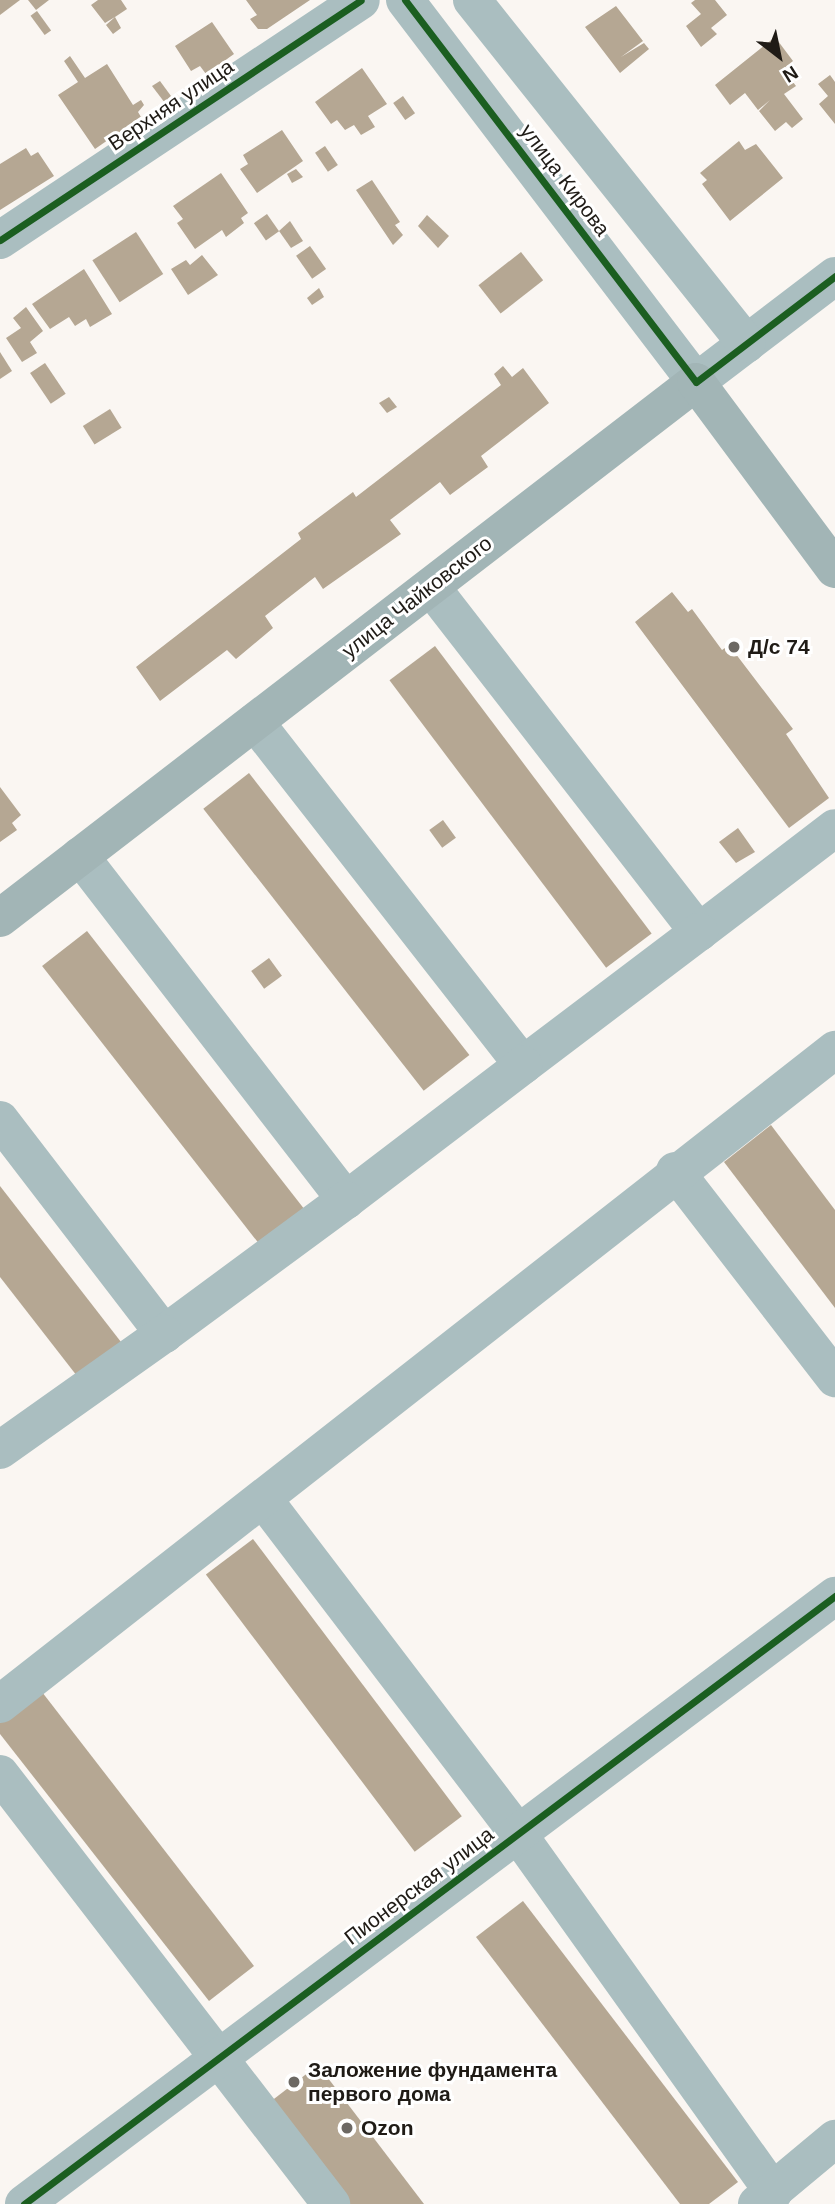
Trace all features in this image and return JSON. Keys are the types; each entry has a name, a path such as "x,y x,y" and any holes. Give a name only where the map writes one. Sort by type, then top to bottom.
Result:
{"main road":[{"name":"улица Кирова","path":"696,382 835,569"},
{"name":"улица Чайковского","path":"0,918 696,382"}],"street":[{"name":"Верхняя улица","path":"0,240 361,0"},
{"name":"улица Кирова","path":"405,0 696,382"},
{"path":"472,0 747,344"},
{"name":"улица Чайковского","path":"696,382 835,276"},
{"path":"431,587 699,932"},
{"path":"255,722 523,1065"},
{"path":"0,1450 346,1200 835,828"},
{"path":"80,856 346,1200"},
{"path":"0,1704 264,1500 675,1171 835,1050"},
{"path":"0,1119 164,1334"},
{"path":"675,1171 835,1378"},
{"path":"264,1500 518,1834 765,2198 835,2138"},
{"name":"Пионерская улица","path":"24,2204 835,1596"},
{"path":"0,1774 331,2204"}],"building":[{"path":"0,0 20,0 0,15"},
{"path":"28,0 49,0 36,10"},
{"path":"98,0 121,0 127,9 105,23 91,5"},
{"path":"246,0 310,0 267,29 258,29 250,19 257,15"},
{"path":"695,0 715,0 727,15 711,28 717,34 701,47 686,26 701,14 691,3"},
{"path":"616,6 643,41 621,57 644,43 649,49 620,73 585,27"},
{"path":"37,11 51,30 45,35 31,16"},
{"path":"115,17 121,28 113,34 106,25"},
{"path":"212,22 234,54 206,74 200,66 191,71 175,46"},
{"path":"775,37 793,61 783,69 796,86 784,94 803,119 792,128 786,122 775,131 759,111 770,100 758,110 745,93 730,105 715,85"},
{"path":"70,56 85,78 107,64 133,105 141,100 144,105 138,112 141,117 95,149 58,95 78,82 64,61"},
{"path":"362,68 387,104 368,116 375,127 361,135 354,125 345,130 337,120 331,124 315,102"},
{"path":"830,75 835,82 835,124 819,104 828,96 818,84"},
{"path":"160,81 171,96 165,103 152,86"},
{"path":"403,96 415,113 405,120 393,103"},
{"path":"282,130 303,161 257,193 240,169 248,164 243,155"},
{"path":"739,141 745,150 756,144 783,178 730,221 702,184 707,180 700,173"},
{"path":"325,146 338,165 328,172 315,153"},
{"path":"26,148 31,156 38,152 54,176 0,210 0,164"},
{"path":"296,169 303,177 292,183 287,174"},
{"path":"221,173 248,213 241,218 244,223 226,237 222,230 195,249 177,223 183,219 173,206"},
{"path":"372,180 400,222 395,225 403,235 393,245 356,190"},
{"path":"267,214 279,231 266,240 254,223"},
{"path":"427,215 449,236 438,248 418,226"},
{"path":"290,221 303,241 291,248 279,231"},
{"path":"136,232 163,274 120,302 92,260"},
{"path":"310,246 326,269 312,279 296,256"},
{"path":"521,252 543,280 501,314 478,285"},
{"path":"202,255 218,275 188,295 171,269 186,260 190,265"},
{"path":"84,269 112,314 90,327 86,319 75,326 69,317 50,329 32,304"},
{"path":"319,288 324,297 312,305 307,298"},
{"path":"26,307 43,331 30,342 37,353 22,362 6,338 21,328 13,318"},
{"path":"0,352 12,371 0,379"},
{"path":"45,363 66,394 51,404 30,373"},
{"path":"503,366 512,377 523,368 549,403 481,456 488,467 450,495 440,482 390,520 401,534 323,589 315,577 265,616 273,628 236,659 227,650 160,701 136,667 301,539 298,533 353,492 356,497 501,385 494,374"},
{"path":"389,397 397,407 387,413 379,403"},
{"path":"110,409 122,428 95,445 83,426"},
{"path":"672,592 688,612 692,609 722,650 729,645 793,729 786,734 829,798 789,828 635,622"},
{"path":"435,646 652,934 606,968 389,680"},
{"path":"249,773 469,1055 424,1091 203,809"},
{"path":"0,787 21,815 12,823 17,830 0,842"},
{"path":"443,820 456,838 442,848 429,830"},
{"path":"738,828 755,852 736,863 719,842"},
{"path":"87,931 306,1212 261,1247 42,966"},
{"path":"269,958 282,976 264,989 251,971"},
{"path":"771,1125 835,1210 835,1308 724,1162"},
{"path":"0,1186 128,1351 84,1385 0,1277"},
{"path":"253,1539 462,1816 415,1852 206,1575"},
{"path":"42,1692 254,1966 209,2001 0,1734 0,1723"},
{"path":"523,1901 738,2182 709,2204 680,2204 476,1937"},
{"path":"318,2065 424,2204 348,2204 270,2102"}],"cycle path":[{"path":"0,240 361,0"},
{"path":"405,0 696,382 835,276"},
{"path":"24,2204 835,1596"}],"place":[{"name":"Д/с 74","path":"734,647"},
{"name":"Заложение фундамента первого дома","path":"294,2082"},
{"name":"Ozon","path":"347,2128"}]}
